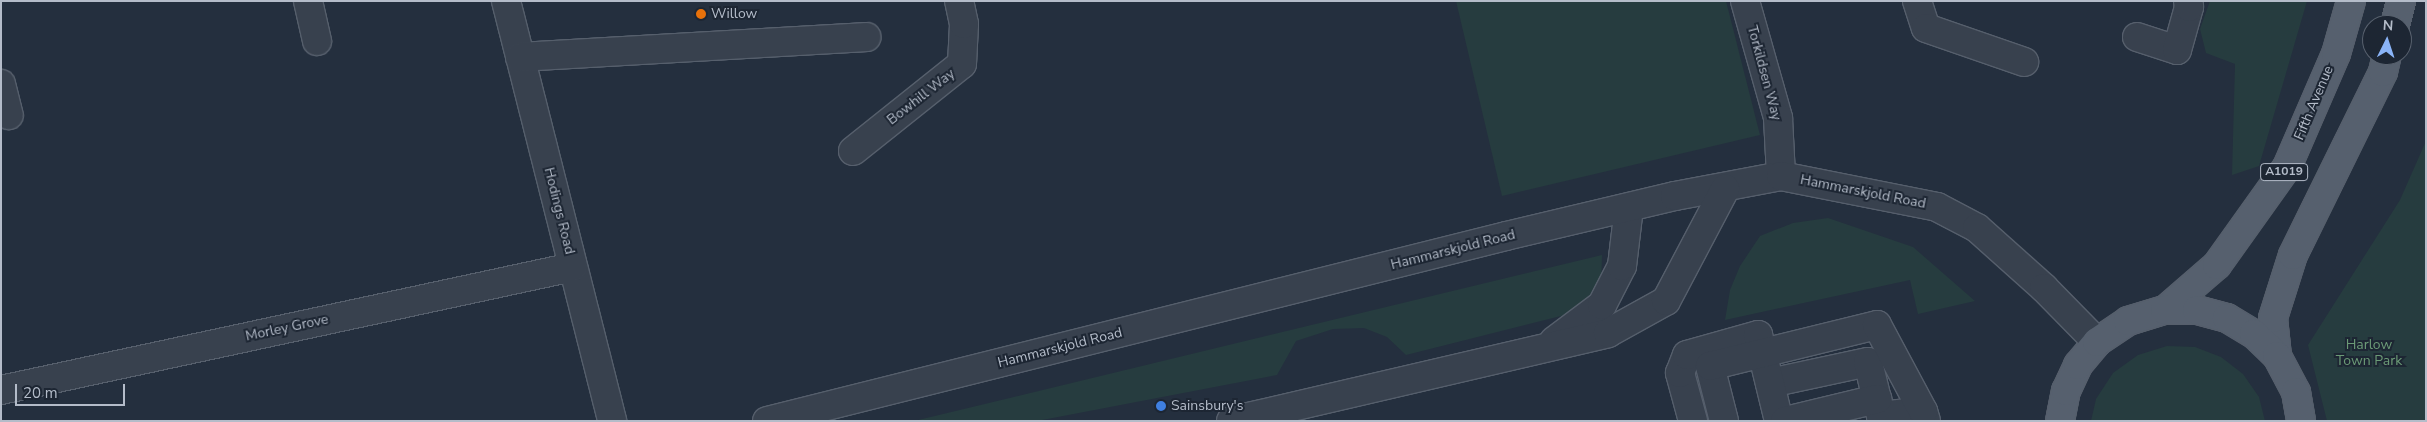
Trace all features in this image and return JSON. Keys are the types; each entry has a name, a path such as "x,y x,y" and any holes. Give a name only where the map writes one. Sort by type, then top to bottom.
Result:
{"main road":[{"name":"Fifth Avenue","path":"2165,310 2217,265 2287,167 2336,54 2351,1"},
{"path":"2398,15 2401,1"},
{"name":"A1019","path":"2277,356 2273,318 2293,255 2383,72 2385,65"},
{"path":"2060,421 2066,392 2078,365 2097,342 2128,321 2165,310 2197,310 2227,318 2254,334 2277,356 2296,392 2301,421"}],"street":[{"path":"308,1 317,41"},
{"name":"Hodings Road","path":"506,1 612,421"},
{"name":"Bowhill Way","path":"853,151 962,64 964,24 959,1"},
{"name":"Torkildsen Way","path":"1745,1 1778,118 1781,176"},
{"path":"1916,1 1926,28 2024,62"},
{"path":"2137,37 2177,50 2189,7 2188,1"},
{"path":"520,57 866,37"},
{"path":"1,84 9,115"},
{"name":"Hammarskjold Road","path":"767,421 1629,207 1725,189 1781,176 1937,207 1977,228 2044,288 2097,342"},
{"path":"1231,421 1608,333 1666,300 1725,189"},
{"path":"1543,349 1602,305 1622,266 1629,207"},
{"name":"Morley Grove","path":"1,390 573,267"},
{"path":"1693,421 1680,372 1687,354 1877,325 1925,416"},
{"path":"1760,344 1777,406 1872,404 1925,416"},
{"path":"1724,421 1710,366 1760,344"}],"green space":[{"path":"1456,1 1726,1 1760,135 1502,196"},
{"path":"2210,1 2307,1 2259,166 2232,175 2235,64 2206,53 2200,29"},
{"name":"Harlow Town Park","path":"2426,141 2426,421 2327,421 2308,345 2400,200"},
{"path":"1828,218 1913,247 1975,301 1918,314 1910,280 1725,320 1730,290 1740,266 1760,236 1793,223"},
{"path":"1602,255 1601,287 1581,311 1406,355 1387,337 1364,328 1333,329 1296,341 1277,375 1037,421 914,421"},
{"path":"2167,346 2195,347 2221,357 2243,374 2259,397 2265,421 2091,421 2096,399 2113,373 2138,355"}],"place":[{"name":"Willow","path":"701,14"},
{"name":"Sainsbury's","path":"1161,406"}]}
